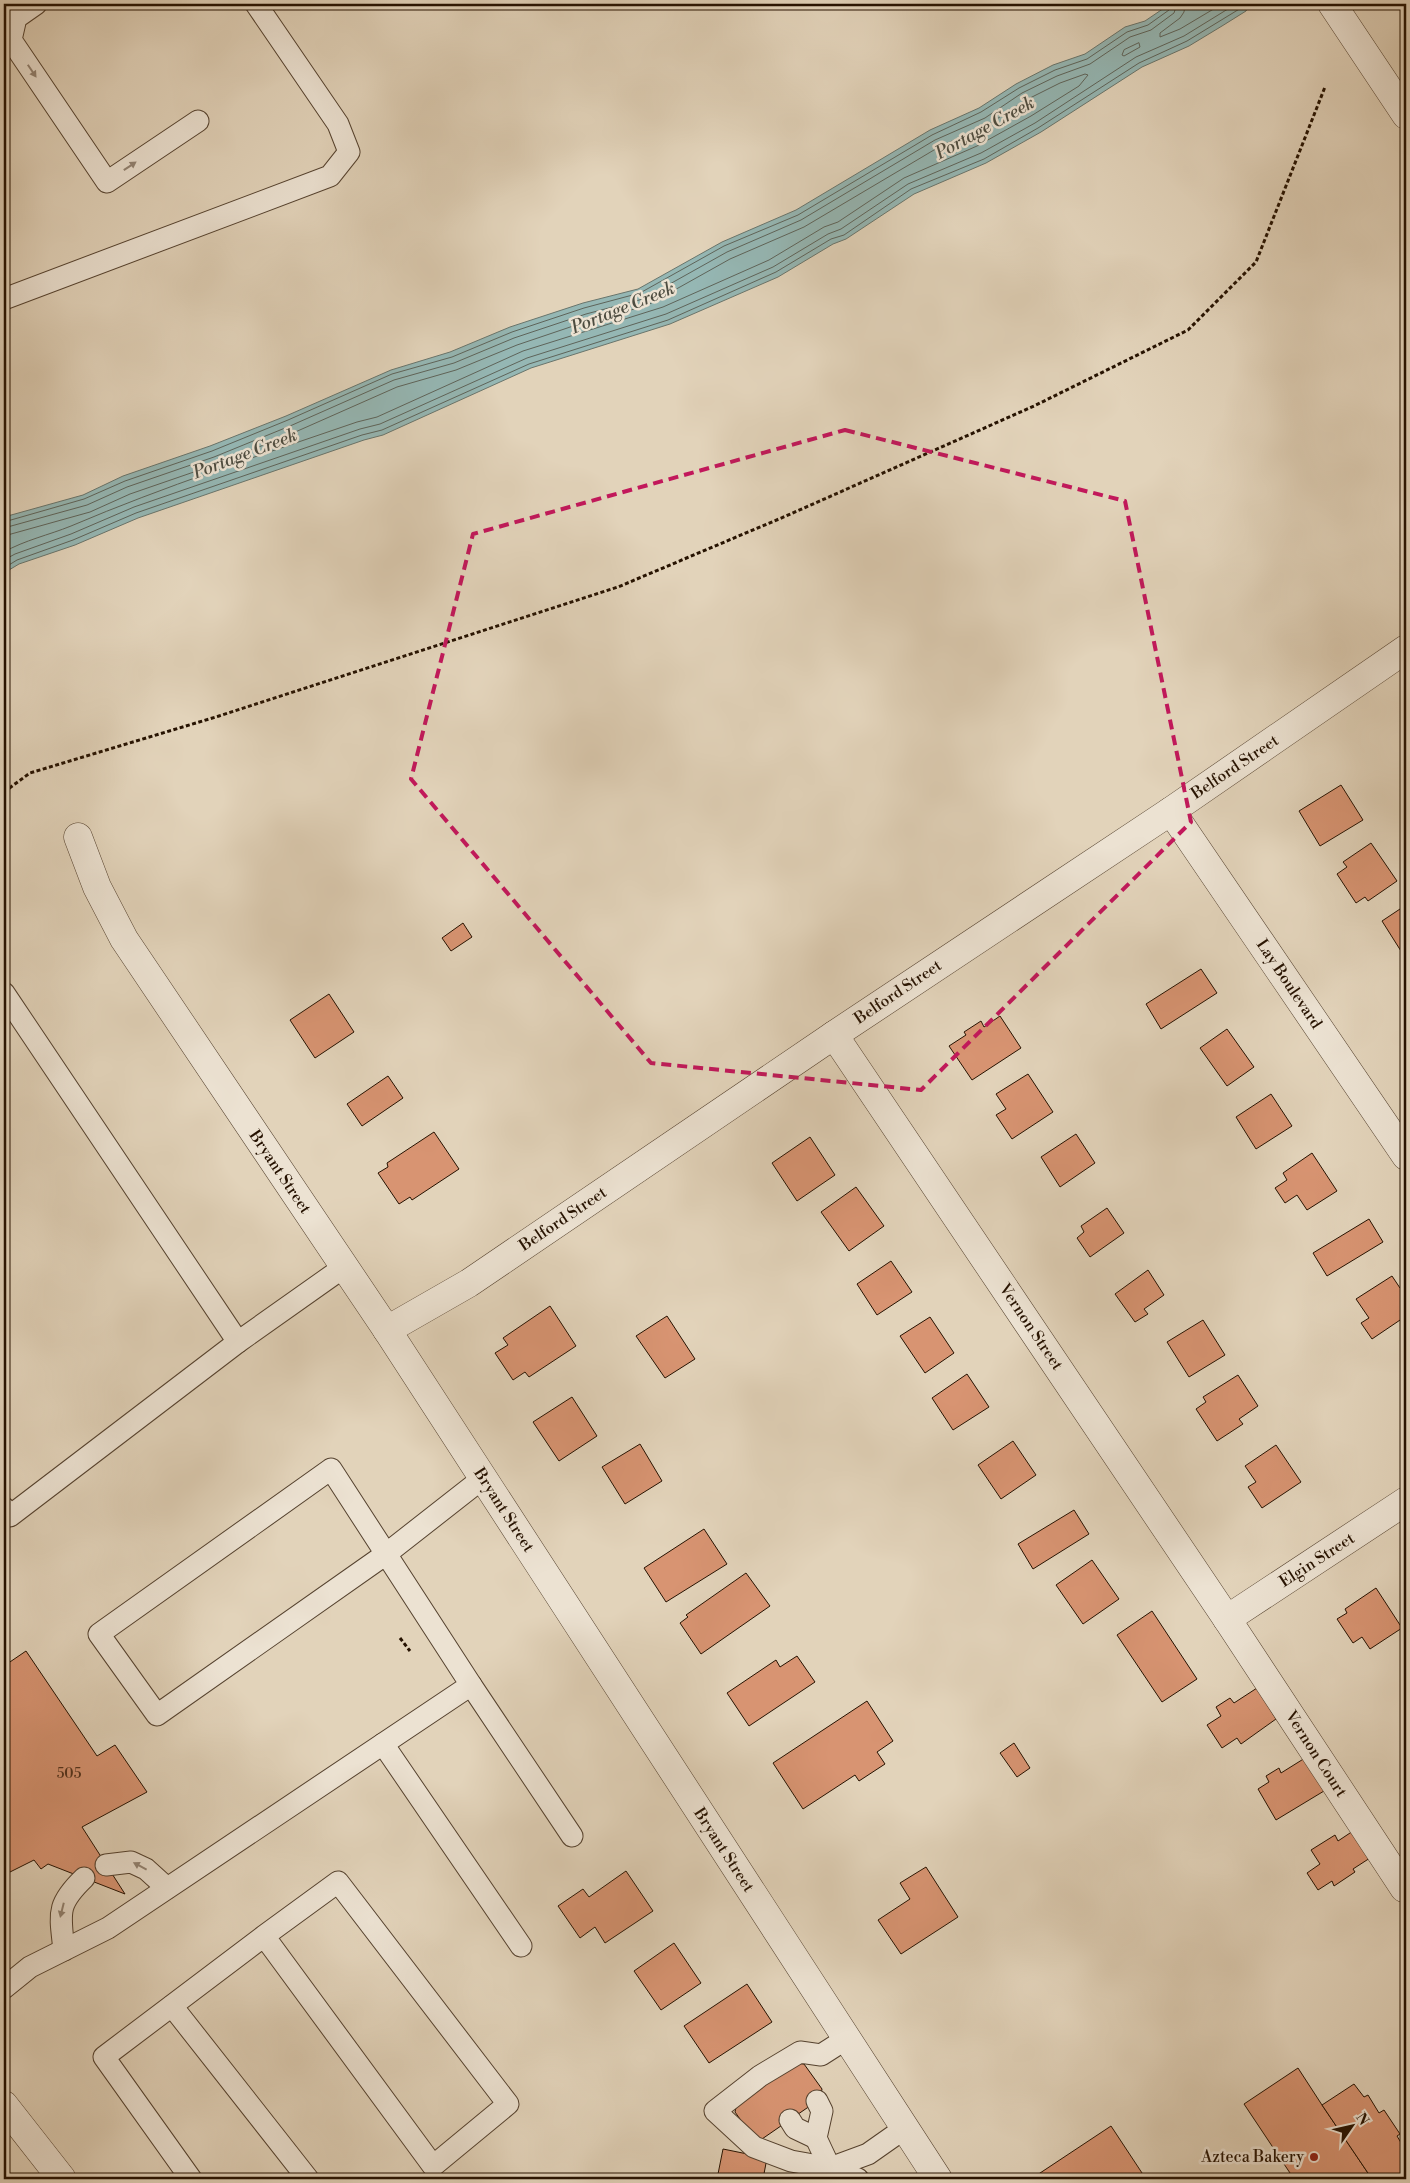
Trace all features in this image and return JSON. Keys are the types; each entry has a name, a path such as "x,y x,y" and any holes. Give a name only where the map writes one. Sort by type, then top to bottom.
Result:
{"street":[{"path":"1332,4 1406,115"},
{"name":"Belford Street","path":"387,1330 469,1283 834,1035 1171,811 1406,649"},
{"name":"Lay Boulevard","path":"1171,811 1406,1156"},
{"name":"Bryant Street","path":"78,837 97,887 124,939 387,1330 846,2040 938,2179"},
{"name":"Vernon Street","path":"834,1035 1228,1619"},
{"name":"Elgin Street","path":"1228,1619 1406,1501"},
{"name":"Vernon Court","path":"1228,1619 1404,1888"},
{"path":"4,2105 62,2179"}],"lane":[{"path":"36,4 16,18 11,40 107,182 198,121"},
{"path":"4,298 330,176 349,152 338,124 256,4"},
{"path":"4,993 238,1342"},
{"path":"4,1508 10,1516 238,1342 344,1267"},
{"path":"483,1478 386,1554 157,1715 98,1634 331,1469 386,1554 471,1685 572,1836"},
{"path":"4,1988 30,1967 108,1928 471,1685"},
{"path":"383,1744 520,1946"},
{"path":"106,1865 130,1862 146,1870 167,1888"},
{"path":"64,1950 60,1913 68,1894 84,1878"},
{"path":"191,2179 104,2057 264,1936 338,1882 508,2104 433,2166 264,1936"},
{"path":"172,2006 308,2179"},
{"path":"846,2040 821,2055 800,2052 790,2062 715,2112 754,2147 792,2170 830,2168 868,2154 905,2128"},
{"path":"817,2101 822,2111 816,2138 830,2168 855,2178"},
{"path":"790,2120 795,2128 816,2138"}],"path":[{"path":"4,792 30,774 218,716 618,587 786,516 1025,410 1188,330 1256,262 1325,87"},
{"path":"400,1638 410,1652"}],"highlighted area":[{"path":"845,430 1125,501 1191,822 921,1090 651,1063 411,779 473,534"}],"water":[{"name":"Portage Creek","path":"1170,4 1250,4 1246,11 1222,26 1189,46 1142,67 1041,132 986,163 914,194 846,239 833,244 778,277 670,324 531,368 383,435 138,518 75,545 19,564 4,573 4,517 83,495 123,476 210,446 286,416 391,370 450,352 510,327 583,303 638,289 722,242 796,210 930,130 979,108 1016,84 1053,65 1085,54 1125,27 1145,21"}],"building":[{"path":"1341,785 1363,820 1320,846 1299,811"},
{"path":"1371,843 1397,881 1368,901 1365,897 1356,903 1337,874 1347,867 1343,862"},
{"path":"1406,905 1406,959 1382,921"},
{"path":"463,923 472,937 451,951 442,938"},
{"path":"1201,969 1217,993 1161,1029 1146,1004"},
{"path":"329,994 354,1032 315,1058 290,1020"},
{"path":"1000,1016 1021,1048 972,1080 949,1046 966,1035 964,1032 981,1021 984,1027"},
{"path":"1227,1029 1254,1067 1227,1086 1200,1048"},
{"path":"1028,1074 1053,1112 1012,1139 996,1115 1006,1109 996,1094"},
{"path":"388,1076 403,1098 362,1126 347,1104"},
{"path":"1271,1094 1292,1126 1256,1149 1236,1117"},
{"path":"434,1132 459,1169 412,1200 410,1197 399,1204 378,1173 388,1167 387,1163"},
{"path":"1076,1134 1095,1163 1060,1187 1041,1157"},
{"path":"810,1137 835,1175 797,1201 772,1163"},
{"path":"1312,1153 1337,1191 1307,1210 1297,1195 1285,1203 1275,1188 1287,1180 1283,1173"},
{"path":"856,1187 884,1226 849,1251 821,1212"},
{"path":"1107,1208 1124,1233 1090,1257 1077,1238 1084,1232 1081,1226"},
{"path":"1369,1219 1383,1242 1327,1276 1313,1253"},
{"path":"891,1261 912,1292 877,1315 857,1284"},
{"path":"1148,1270 1164,1295 1144,1309 1148,1314 1135,1322 1115,1294"},
{"path":"1392,1276 1400,1288 1406,1284 1406,1316 1372,1339 1361,1323 1369,1318 1356,1299"},
{"path":"550,1306 576,1346 529,1377 525,1372 513,1380 495,1353 508,1345 503,1338"},
{"path":"667,1316 695,1359 665,1378 636,1336"},
{"path":"930,1317 954,1353 925,1373 900,1336"},
{"path":"1203,1320 1225,1355 1189,1377 1167,1342"},
{"path":"967,1374 989,1407 953,1430 932,1398"},
{"path":"1238,1375 1258,1406 1239,1419 1243,1424 1217,1441 1196,1409 1206,1402 1203,1397"},
{"path":"572,1397 597,1436 559,1461 533,1422"},
{"path":"1013,1441 1036,1475 1001,1499 978,1465"},
{"path":"640,1444 662,1481 625,1504 602,1467"},
{"path":"1276,1445 1301,1482 1262,1508 1248,1487 1256,1482 1245,1466"},
{"path":"1074,1510 1089,1534 1033,1569 1018,1544"},
{"path":"704,1529 727,1564 666,1602 644,1568"},
{"path":"1092,1560 1119,1599 1083,1624 1056,1585"},
{"path":"746,1573 770,1606 701,1654 680,1623 688,1617 686,1615"},
{"path":"1376,1588 1402,1628 1370,1649 1362,1637 1353,1643 1337,1619 1347,1613 1345,1609"},
{"path":"1152,1611 1197,1679 1162,1702 1117,1635"},
{"path":"26,1651 97,1756 115,1745 147,1792 82,1827 125,1894 48,1864 41,1869 34,1860 4,1875 4,1666"},
{"path":"797,1656 815,1682 749,1726 727,1693 776,1660 780,1667"},
{"path":"1257,1688 1276,1719 1241,1744 1237,1738 1222,1748 1207,1725 1221,1716 1216,1707 1230,1698 1234,1703"},
{"path":"867,1701 893,1741 877,1752 885,1764 859,1781 855,1775 803,1809 773,1763"},
{"path":"1014,1743 1030,1768 1017,1777 1000,1753"},
{"path":"1305,1758 1324,1791 1276,1820 1258,1789 1269,1782 1266,1776 1279,1768 1281,1773"},
{"path":"1353,1831 1370,1858 1353,1869 1355,1872 1334,1886 1332,1881 1318,1890 1307,1873 1320,1864 1311,1850 1335,1835 1338,1841"},
{"path":"926,1867 958,1917 901,1954 878,1920 910,1899 900,1883"},
{"path":"626,1871 653,1911 605,1943 595,1927 580,1938 558,1906 583,1889 589,1897"},
{"path":"674,1943 701,1983 661,2010 634,1971"},
{"path":"747,1984 772,2022 709,2063 684,2026"},
{"path":"795,2063 804,2064 822,2089 820,2099 762,2139 752,2136 735,2112 737,2103"},
{"path":"1298,2068 1372,2179 1294,2179 1244,2104"},
{"path":"1354,2084 1364,2097 1368,2095 1379,2113 1384,2110 1400,2134 1397,2136 1406,2151 1406,2179 1372,2179 1322,2105"},
{"path":"1111,2126 1146,2179 1031,2179"},
{"path":"723,2149 767,2158 763,2179 717,2179"}],"place":[{"name":"Azteca Bakery","path":"1314,2157"}]}
